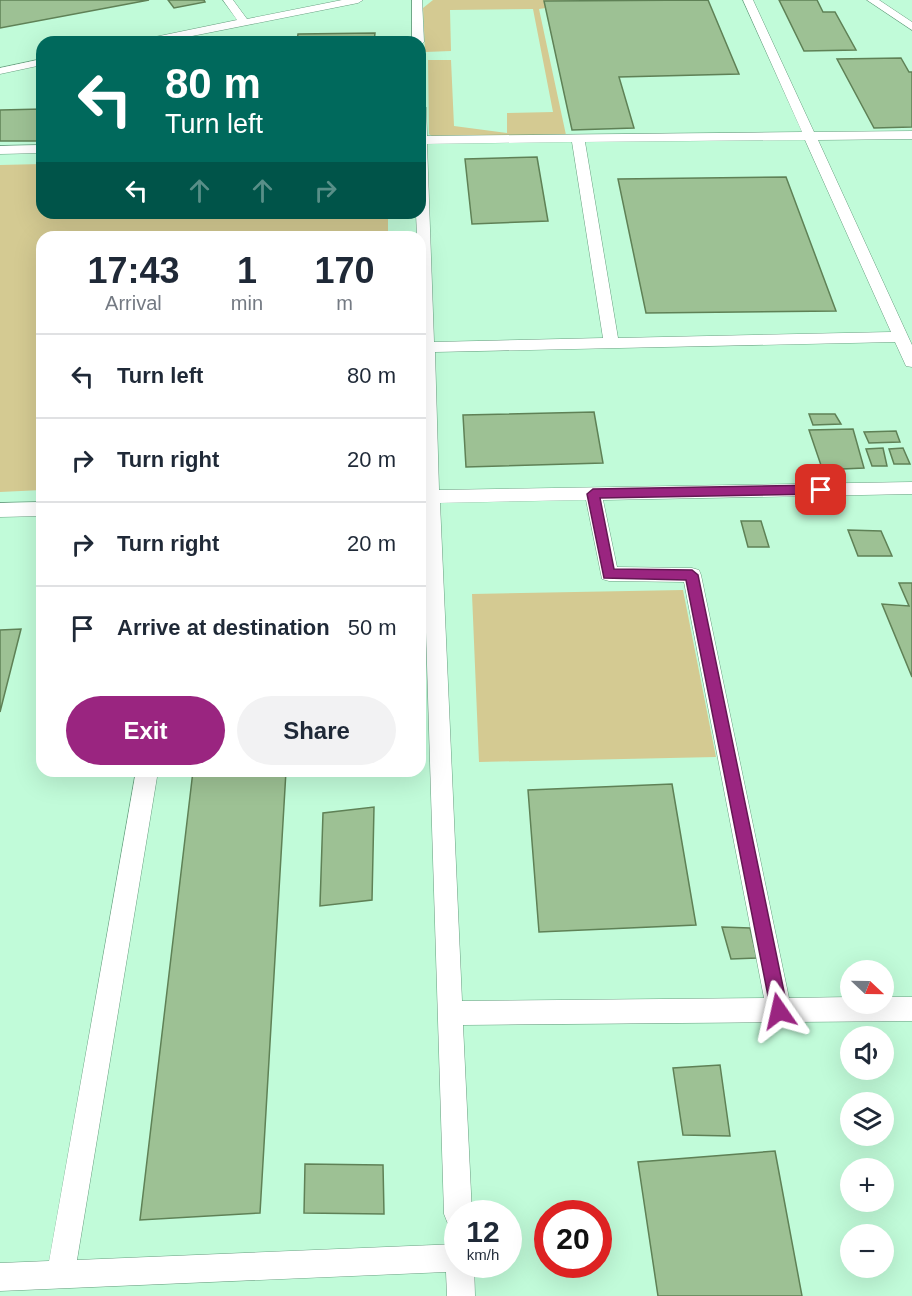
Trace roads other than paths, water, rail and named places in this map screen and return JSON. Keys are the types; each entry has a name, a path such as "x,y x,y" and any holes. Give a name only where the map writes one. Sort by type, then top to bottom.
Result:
{"lane":[{"path":"228,0 244,22"},
{"path":"175,36 358,0"},
{"path":"417,0 418,36"},
{"path":"748,0 912,362"},
{"path":"872,0 912,27"},
{"path":"0,70 36,63"},
{"path":"426,140 912,135"},
{"path":"578,139 611,343"},
{"path":"0,150 36,149"},
{"path":"426,312 426,497 457,1200"},
{"path":"427,347 900,337"},
{"path":"426,497 912,488"},
{"path":"593,494 609,574 692,575 779,1011"},
{"path":"0,510 36,509"},
{"path":"61,1273 146,777"},
{"path":"450,1013 912,1009"},
{"path":"0,1277 444,1259"},
{"path":"460,1278 461,1296"}]}
